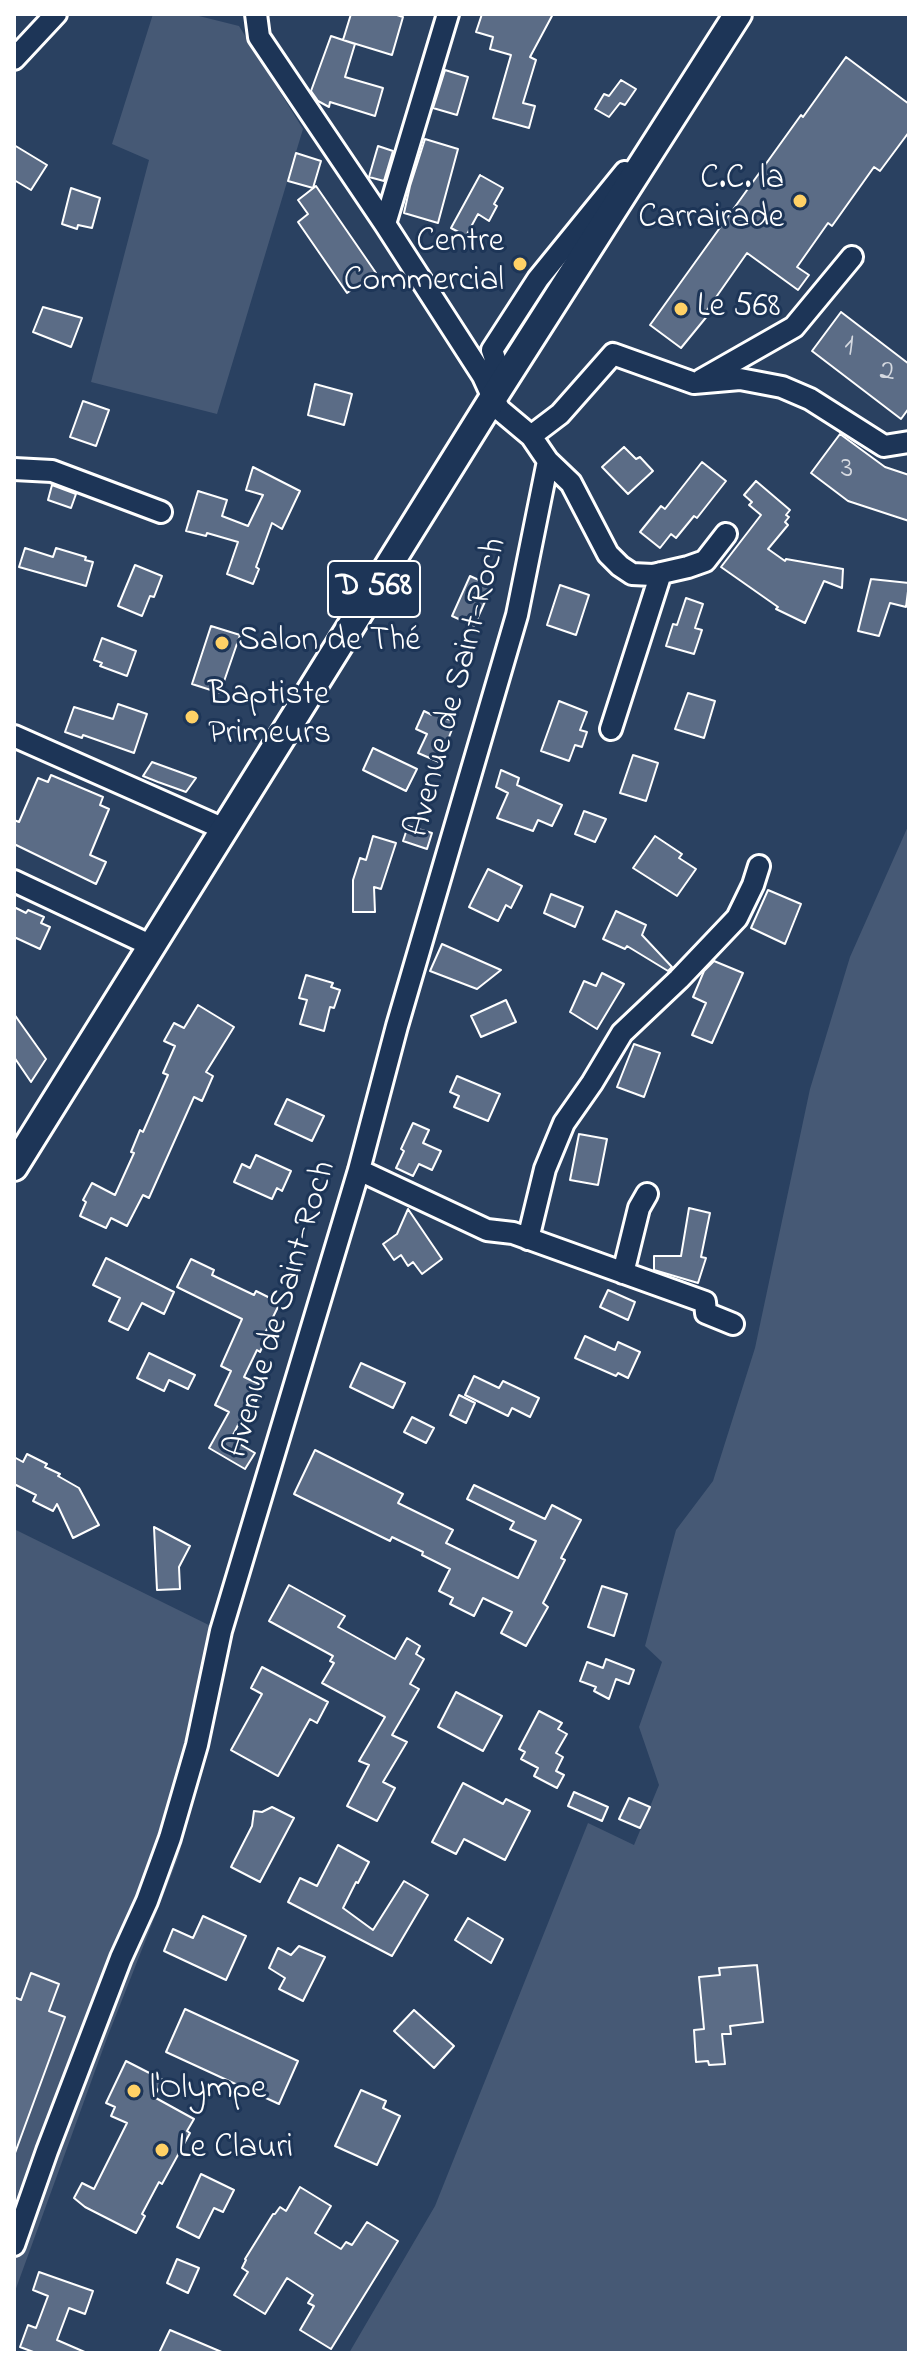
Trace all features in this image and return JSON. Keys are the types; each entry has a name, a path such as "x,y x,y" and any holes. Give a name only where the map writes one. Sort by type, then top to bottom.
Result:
{"main road":[{"name":"D 568","path":"14,1167 498,391 738,14"}],"street":[{"path":"14,59 56,14"},
{"path":"256,14 259,37 483,376 498,391 500,410 531,436 548,461 571,483 608,554 632,574 661,573 705,561 726,534"},
{"path":"385,224 448,14"},
{"path":"694,383 794,327 852,257"},
{"path":"531,436 560,414 613,354 694,383 740,379 782,387 810,399 884,446 909,442"},
{"name":"Avenue de Saint-Roch","path":"14,2245 47,2151 170,1838 197,1745 221,1631 359,1170 397,1026 517,615 548,461"},
{"path":"14,469 52,471 161,512"},
{"path":"611,729 661,573"},
{"path":"14,736 224,829"},
{"path":"528,1239 545,1169 564,1123 622,1033 737,918 759,866"},
{"path":"14,881 152,946"},
{"path":"359,1170 487,1230 513,1233 705,1302 706,1313 733,1324"},
{"path":"623,1273 639,1208 647,1194"}],"shaded area":[{"path":"153,14 191,14 239,26 303,129 217,414 91,382 149,160 112,144"},
{"path":"909,824 909,2353 349,2353 435,2206 588,1823 634,1845 659,1785 639,1727 662,1662 645,1646 676,1530 713,1481 755,1348 810,1089 850,957"},
{"path":"14,1529 227,1634 207,1749 178,1858 107,2038 14,2294"}],"building":[{"path":"351,14 394,14 403,17 392,55 343,40"},
{"path":"482,14 553,14 530,57 536,60 523,103 535,106 529,128 493,118 511,55 490,49 493,37 476,32"},
{"path":"331,36 355,44 345,77 383,88 375,116 330,102 329,107 318,101 311,91"},
{"name":"C.C. la Carrairade","path":"846,57 909,104 909,132 880,171 874,167 832,226 828,223 797,267 809,275 798,290 747,253 705,313 708,315 681,348 650,325"},
{"path":"445,70 468,77 457,115 433,108"},
{"path":"621,80 636,89 625,105 620,103 609,117 595,109 604,94 609,96"},
{"path":"425,139 458,149 438,223 404,213"},
{"path":"14,145 47,165 31,190 14,180"},
{"path":"378,146 393,151 384,181 369,177"},
{"path":"296,153 321,161 313,188 288,181"},
{"path":"480,175 503,188 489,221 478,214 466,236 451,228"},
{"path":"316,186 376,273 347,293 298,222 308,214 298,200"},
{"path":"71,188 100,198 92,228 78,225 77,229 62,224"},
{"path":"43,307 82,318 71,347 33,332"},
{"path":"841,312 909,364 909,408 901,419 812,351"},
{"path":"315,384 352,394 344,425 308,415"},
{"path":"83,401 109,410 96,446 70,437"},
{"path":"840,434 885,467 909,475 909,521 848,501 811,473"},
{"path":"624,447 636,459 640,457 653,471 628,494 602,467"},
{"path":"702,462 726,481 697,518 694,516 676,538 671,534 660,548 640,532 661,506 665,509"},
{"path":"253,467 300,491 282,529 272,523 253,584 227,574 238,542 186,531 198,491 227,500 222,516 248,526 263,495 246,490"},
{"path":"756,481 790,510 785,522 788,525 768,549 785,561 843,569 842,588 824,581 805,623 776,609 778,607 721,567 761,515 749,505 752,502 744,495"},
{"path":"52,485 76,494 71,508 48,500"},
{"path":"25,548 53,557 56,548 86,557 85,560 93,562 86,586 19,567"},
{"path":"135,565 162,576 142,616 118,606"},
{"path":"470,576 492,586 474,626 452,616"},
{"path":"871,579 909,583 906,607 890,603 879,636 858,631"},
{"path":"560,585 589,595 576,635 547,625"},
{"path":"686,598 703,604 695,628 702,630 694,654 666,646"},
{"path":"211,626 240,635 220,693 192,684"},
{"path":"102,638 136,651 127,676 100,666 102,663 94,660"},
{"path":"688,693 715,701 704,738 675,729"},
{"path":"559,701 587,712 580,730 587,732 582,747 575,745 569,761 541,751"},
{"path":"118,704 147,714 134,753 65,732 74,707 113,719"},
{"path":"424,711 455,722 439,762 418,753 427,734 416,729"},
{"path":"373,748 417,769 406,791 363,770"},
{"path":"633,755 658,763 646,801 620,793"},
{"path":"152,762 196,778 186,792 158,782 143,776"},
{"path":"501,770 519,778 517,785 562,805 552,826 538,820 533,831 497,818 508,793 496,787"},
{"path":"51,775 103,797 100,805 109,809 90,855 106,862 96,884 14,844 14,820 19,822 38,778 48,782"},
{"path":"584,811 606,819 595,842 575,834"},
{"path":"408,826 432,833 427,849 403,841"},
{"path":"373,836 396,843 381,889 374,887 375,912 353,912 353,880 360,858 366,860"},
{"path":"655,836 682,854 679,858 696,869 677,896 633,868"},
{"path":"488,869 522,886 511,908 506,905 498,921 469,907"},
{"path":"768,890 801,904 785,944 751,928"},
{"path":"551,894 583,907 575,927 544,913"},
{"path":"14,907 44,917 41,923 50,927 40,949 14,937"},
{"path":"616,911 646,925 642,935 672,967 668,971 627,946 625,949 603,939"},
{"path":"442,944 501,970 477,989 430,971"},
{"path":"714,961 743,973 712,1043 692,1035 706,1003 693,997 704,971"},
{"path":"602,973 624,984 597,1029 570,1012 584,981 596,986"},
{"path":"306,975 333,983 331,987 340,990 334,1008 330,1007 324,1031 300,1024 307,1000 299,998"},
{"path":"506,1000 516,1022 481,1037 471,1016"},
{"path":"198,1005 234,1027 206,1072 213,1076 202,1101 194,1097 149,1198 143,1195 127,1226 111,1218 106,1228 80,1216 86,1202 83,1200 92,1183 115,1195 134,1153 131,1152 140,1130 143,1132 168,1075 163,1073 175,1046 164,1041 174,1023 184,1028"},
{"path":"14,1014 46,1059 31,1082 14,1057"},
{"path":"634,1044 660,1053 644,1097 617,1087"},
{"path":"457,1076 500,1094 488,1121 454,1107 459,1096 450,1092"},
{"path":"287,1099 324,1116 312,1141 275,1124"},
{"path":"413,1123 429,1130 423,1143 441,1151 432,1170 419,1164 413,1176 396,1168"},
{"path":"579,1134 607,1139 598,1185 570,1180"},
{"path":"256,1155 291,1171 282,1191 277,1188 272,1199 234,1182 242,1164 250,1168"},
{"path":"689,1208 710,1213 701,1257 706,1258 698,1283 654,1270 654,1256 681,1256"},
{"path":"408,1209 442,1259 422,1274 413,1262 408,1266 401,1255 394,1260 383,1244 397,1234"},
{"path":"106,1258 174,1292 164,1314 142,1303 128,1330 109,1321 120,1298 93,1285"},
{"path":"191,1259 214,1270 212,1275 254,1295 256,1291 280,1303 265,1333 268,1334 260,1352 257,1350 244,1377 263,1386 256,1401 251,1399 231,1439 255,1453 245,1469 209,1448 229,1412 215,1405 231,1371 221,1366 242,1319 177,1287"},
{"path":"608,1290 635,1302 628,1320 600,1307"},
{"path":"585,1336 615,1350 618,1342 640,1352 628,1378 575,1358"},
{"path":"149,1353 195,1375 188,1389 169,1380 164,1391 137,1378"},
{"path":"361,1363 405,1383 393,1408 350,1387"},
{"path":"474,1376 499,1388 503,1381 539,1398 530,1417 512,1408 508,1416 465,1395"},
{"path":"459,1395 475,1403 466,1423 450,1415"},
{"path":"412,1417 434,1428 426,1443 404,1432"},
{"path":"315,1450 403,1494 398,1503 453,1530 446,1543 518,1578 536,1541 510,1529 514,1522 467,1499 474,1485 545,1519 552,1505 581,1520 543,1603 548,1607 526,1646 501,1633 512,1612 483,1598 474,1616 450,1604 453,1598 439,1591 450,1569 392,1537 390,1541 294,1494"},
{"path":"27,1454 47,1464 45,1467 79,1488 99,1525 73,1538 57,1504 53,1511 33,1501 36,1495 14,1484 14,1457 23,1462"},
{"path":"154,1527 190,1546 179,1567 180,1589 157,1590"},
{"path":"289,1585 345,1616 338,1627 395,1659 407,1638 420,1646 416,1654 424,1659 410,1684 419,1689 392,1735 407,1742 383,1782 395,1788 377,1821 347,1806 369,1765 359,1761 385,1717 322,1683 334,1663 330,1661 333,1656 269,1621"},
{"path":"602,1586 627,1594 614,1636 588,1627"},
{"path":"606,1659 634,1670 629,1684 616,1679 609,1699 594,1691 596,1687 580,1681 587,1662 603,1668"},
{"path":"262,1667 328,1702 317,1723 310,1719 278,1776 231,1750 262,1694 251,1688"},
{"path":"456,1692 502,1716 483,1751 438,1727"},
{"path":"539,1711 562,1723 558,1729 567,1734 556,1753 563,1757 556,1771 564,1775 557,1788 534,1776 538,1768 521,1759 525,1752 519,1749"},
{"path":"463,1783 503,1804 506,1799 530,1811 505,1860 464,1839 456,1854 432,1842"},
{"path":"574,1792 608,1807 602,1821 568,1806"},
{"path":"629,1798 650,1807 640,1828 619,1819"},
{"path":"272,1807 294,1818 260,1882 231,1867 252,1826 254,1811 262,1812"},
{"path":"338,1845 369,1862 343,1908 373,1930 404,1881 428,1895 392,1956 288,1902 300,1878 317,1886"},
{"path":"203,1916 246,1936 226,1980 164,1951 173,1929 193,1938"},
{"path":"468,1918 503,1939 491,1963 455,1940"},
{"path":"299,1946 325,1957 303,2001 279,1989 285,1978 269,1968 278,1948 291,1955"},
{"path":"757,1965 763,2022 730,2026 731,2034 722,2034 725,2064 696,2062 694,2030 704,2029 699,1977 720,1975 719,1968"},
{"path":"31,1973 59,1984 49,2011 65,2017 15,2153 14,1997 21,2000"},
{"path":"185,2009 298,2061 279,2104 166,2052"},
{"path":"414,2010 454,2046 434,2068 394,2031"},
{"path":"126,2061 163,2080 154,2097 194,2119 187,2131 190,2133 142,2214 145,2216 136,2233 85,2207 74,2198 82,2183 94,2189 127,2123 111,2116 115,2107 106,2103"},
{"path":"361,2090 386,2101 383,2108 400,2116 377,2165 335,2146"},
{"path":"201,2174 234,2190 223,2212 214,2208 199,2238 177,2227"},
{"path":"300,2187 331,2206 315,2233 341,2249 346,2242 352,2245 367,2222 398,2241 331,2349 300,2330 314,2306 308,2303 313,2295 287,2278 265,2314 234,2295 248,2272 242,2268 245,2259 273,2214 280,2207 286,2211"},
{"path":"177,2259 199,2268 188,2293 167,2283"},
{"path":"39,2272 93,2291 85,2314 69,2308 57,2340 87,2353 36,2353 20,2347 28,2325 36,2328 48,2296 33,2290"},
{"path":"170,2330 224,2353 159,2353"}],"place":[{"name":"C.C. la Carrairade","path":"800,201"},
{"name":"Centre Commercial","path":"520,264"},
{"name":"Le 568","path":"681,309"},
{"name":"Salon de Thé","path":"222,643"},
{"name":"Baptiste Primeurs","path":"192,717"},
{"name":"l'Olympe","path":"134,2091"},
{"name":"Le Clauri","path":"162,2150"}]}
